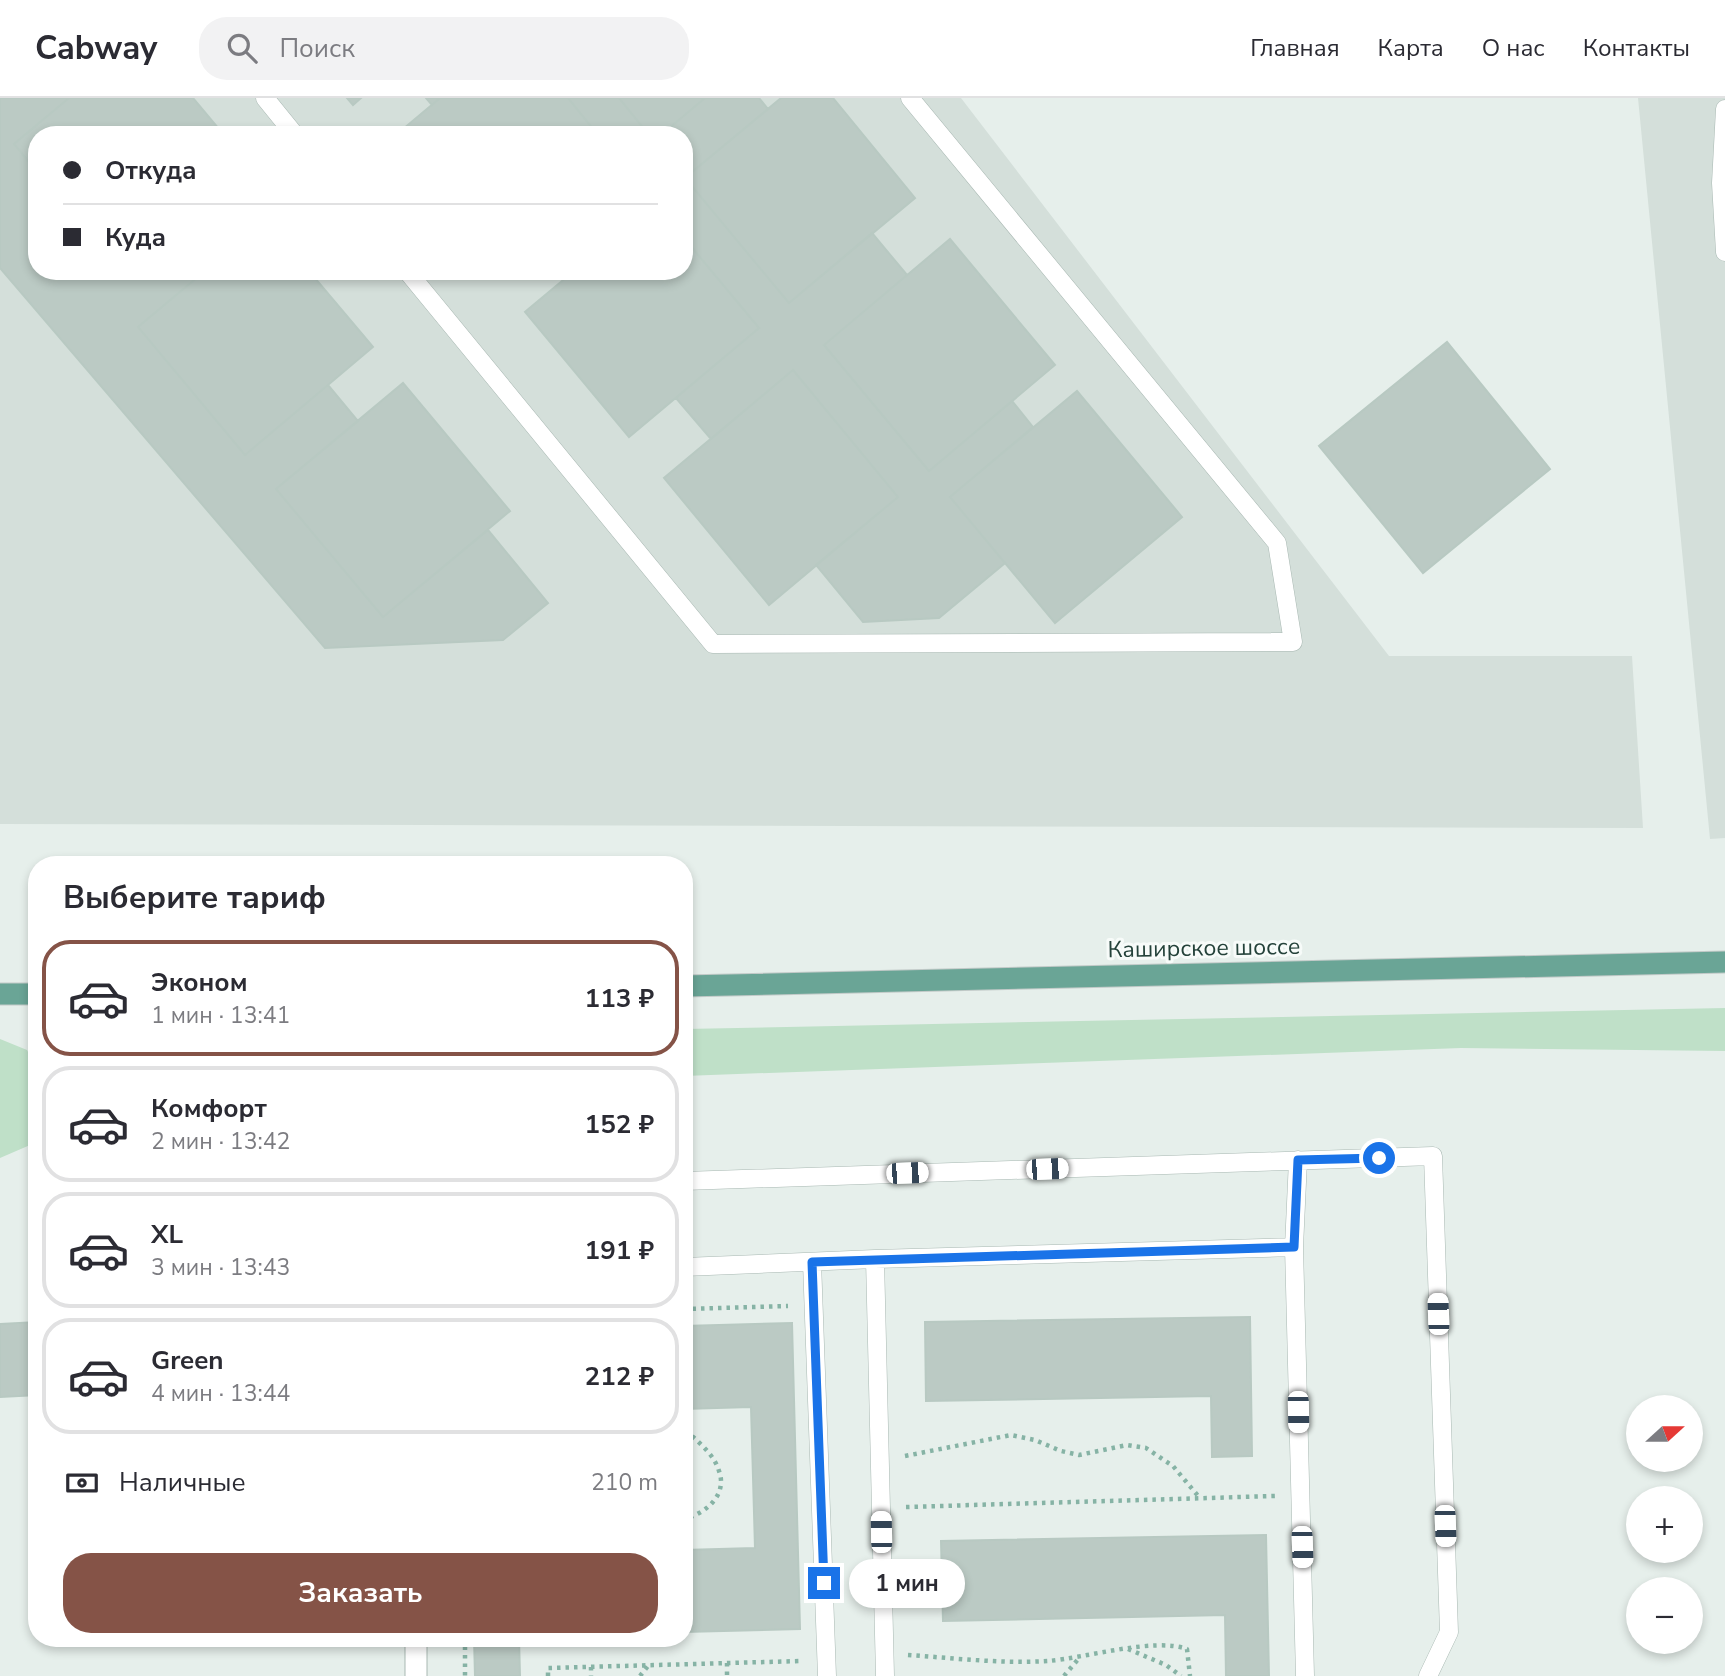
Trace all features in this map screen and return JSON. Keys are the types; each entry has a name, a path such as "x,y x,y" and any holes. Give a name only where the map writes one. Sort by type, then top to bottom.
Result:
{"main road":[{"name":"Каширское шоссе","path":"693,986 1725,962"},
{"path":"0,995 28,994"}],"street":[{"path":"416,1647 416,1676"}],"lane":[{"path":"265,98 288,126"},
{"path":"414,280 713,644 1293,642 1278,543 910,98"},
{"path":"1725,109 1721,183 1725,252"},
{"path":"693,1181 1433,1156 1449,1632 1428,1676"},
{"path":"1298,1160 1294,1247 1305,1676"},
{"path":"693,1267 1294,1247"},
{"path":"875,1259 885,1676"},
{"path":"812,1262 827,1668"}],"path":[{"path":"693,1309 814,1306"},
{"path":"880,1454 907,1456 1011,1435 1079,1455 1127,1445 1146,1448 1173,1466 1199,1498"},
{"path":"693,1437 708,1451 720,1473 719,1491 711,1507 693,1517"},
{"path":"881,1507 1301,1495"},
{"path":"885,1653 1047,1661 1127,1648 1177,1645 1187,1649 1190,1676"},
{"path":"465,1647 465,1676"},
{"path":"1127,1648 1166,1665 1181,1676"},
{"path":"1064,1676 1081,1657"},
{"path":"727,1663 727,1676"},
{"path":"548,1676 548,1668 648,1665 727,1663 827,1668"},
{"path":"640,1676 648,1665"},
{"path":"591,1667 591,1676"}],"shaded area":[{"path":"0,98 961,98 1389,656 1632,656 1643,828 0,824"},
{"path":"1638,98 1725,98 1725,838 1710,839"}],"green space":[{"path":"1725,1008 1725,1051 1461,1048 693,1076 693,1029"},
{"path":"0,1039 28,1052 28,1146 0,1158"}],"building":[{"path":"0,98 69,98 36,126 28,126 28,132 14,144 28,161 28,280 194,280 138,327 245,455 328,385 358,421 276,489 383,617 488,530 548,603 503,640 325,648 0,268"},
{"path":"69,98 193,98 216,126 36,126"},
{"path":"347,98 361,98 353,105"},
{"path":"426,98 440,98 432,105"},
{"path":"440,98 568,98 591,126 407,126"},
{"path":"568,98 619,98 642,126 591,126"},
{"path":"619,98 705,98 672,126 642,126"},
{"path":"705,98 759,98 768,109 693,171 693,126 672,126"},
{"path":"781,98 833,98 915,198 789,303 693,188 693,171"},
{"path":"28,132 28,161 14,144"},
{"path":"693,188 789,303 872,233 907,275 824,345 929,471 1012,401 1033,427 950,497 1005,563 939,618 863,622 816,565 898,497 793,370 711,439 676,398 759,328 693,249"},
{"path":"950,239 1055,365 929,471 824,345"},
{"path":"693,249 759,328 629,437 525,312 563,280 693,280"},
{"path":"194,280 317,280 373,347 245,455 138,327"},
{"path":"1447,342 1550,469 1423,573 1319,446"},
{"path":"793,370 898,497 769,605 664,478"},
{"path":"403,383 510,511 383,617 276,489"},
{"path":"1077,391 1182,517 1055,623 950,497"},
{"path":"1250,1317 1252,1456 1212,1457 1211,1396 926,1401 925,1322"},
{"path":"28,1322 28,1395 0,1397 0,1324"},
{"path":"792,1323 800,1629 693,1632 693,1550 755,1548 751,1407 693,1409 693,1326"},
{"path":"1266,1535 1269,1676 1226,1676 1225,1615 943,1621 941,1541"},
{"path":"474,1647 519,1647 520,1676 475,1676"}],"route":[{"path":"824,1583 812,1262 1294,1247 1298,1160 1379,1158"}]}
